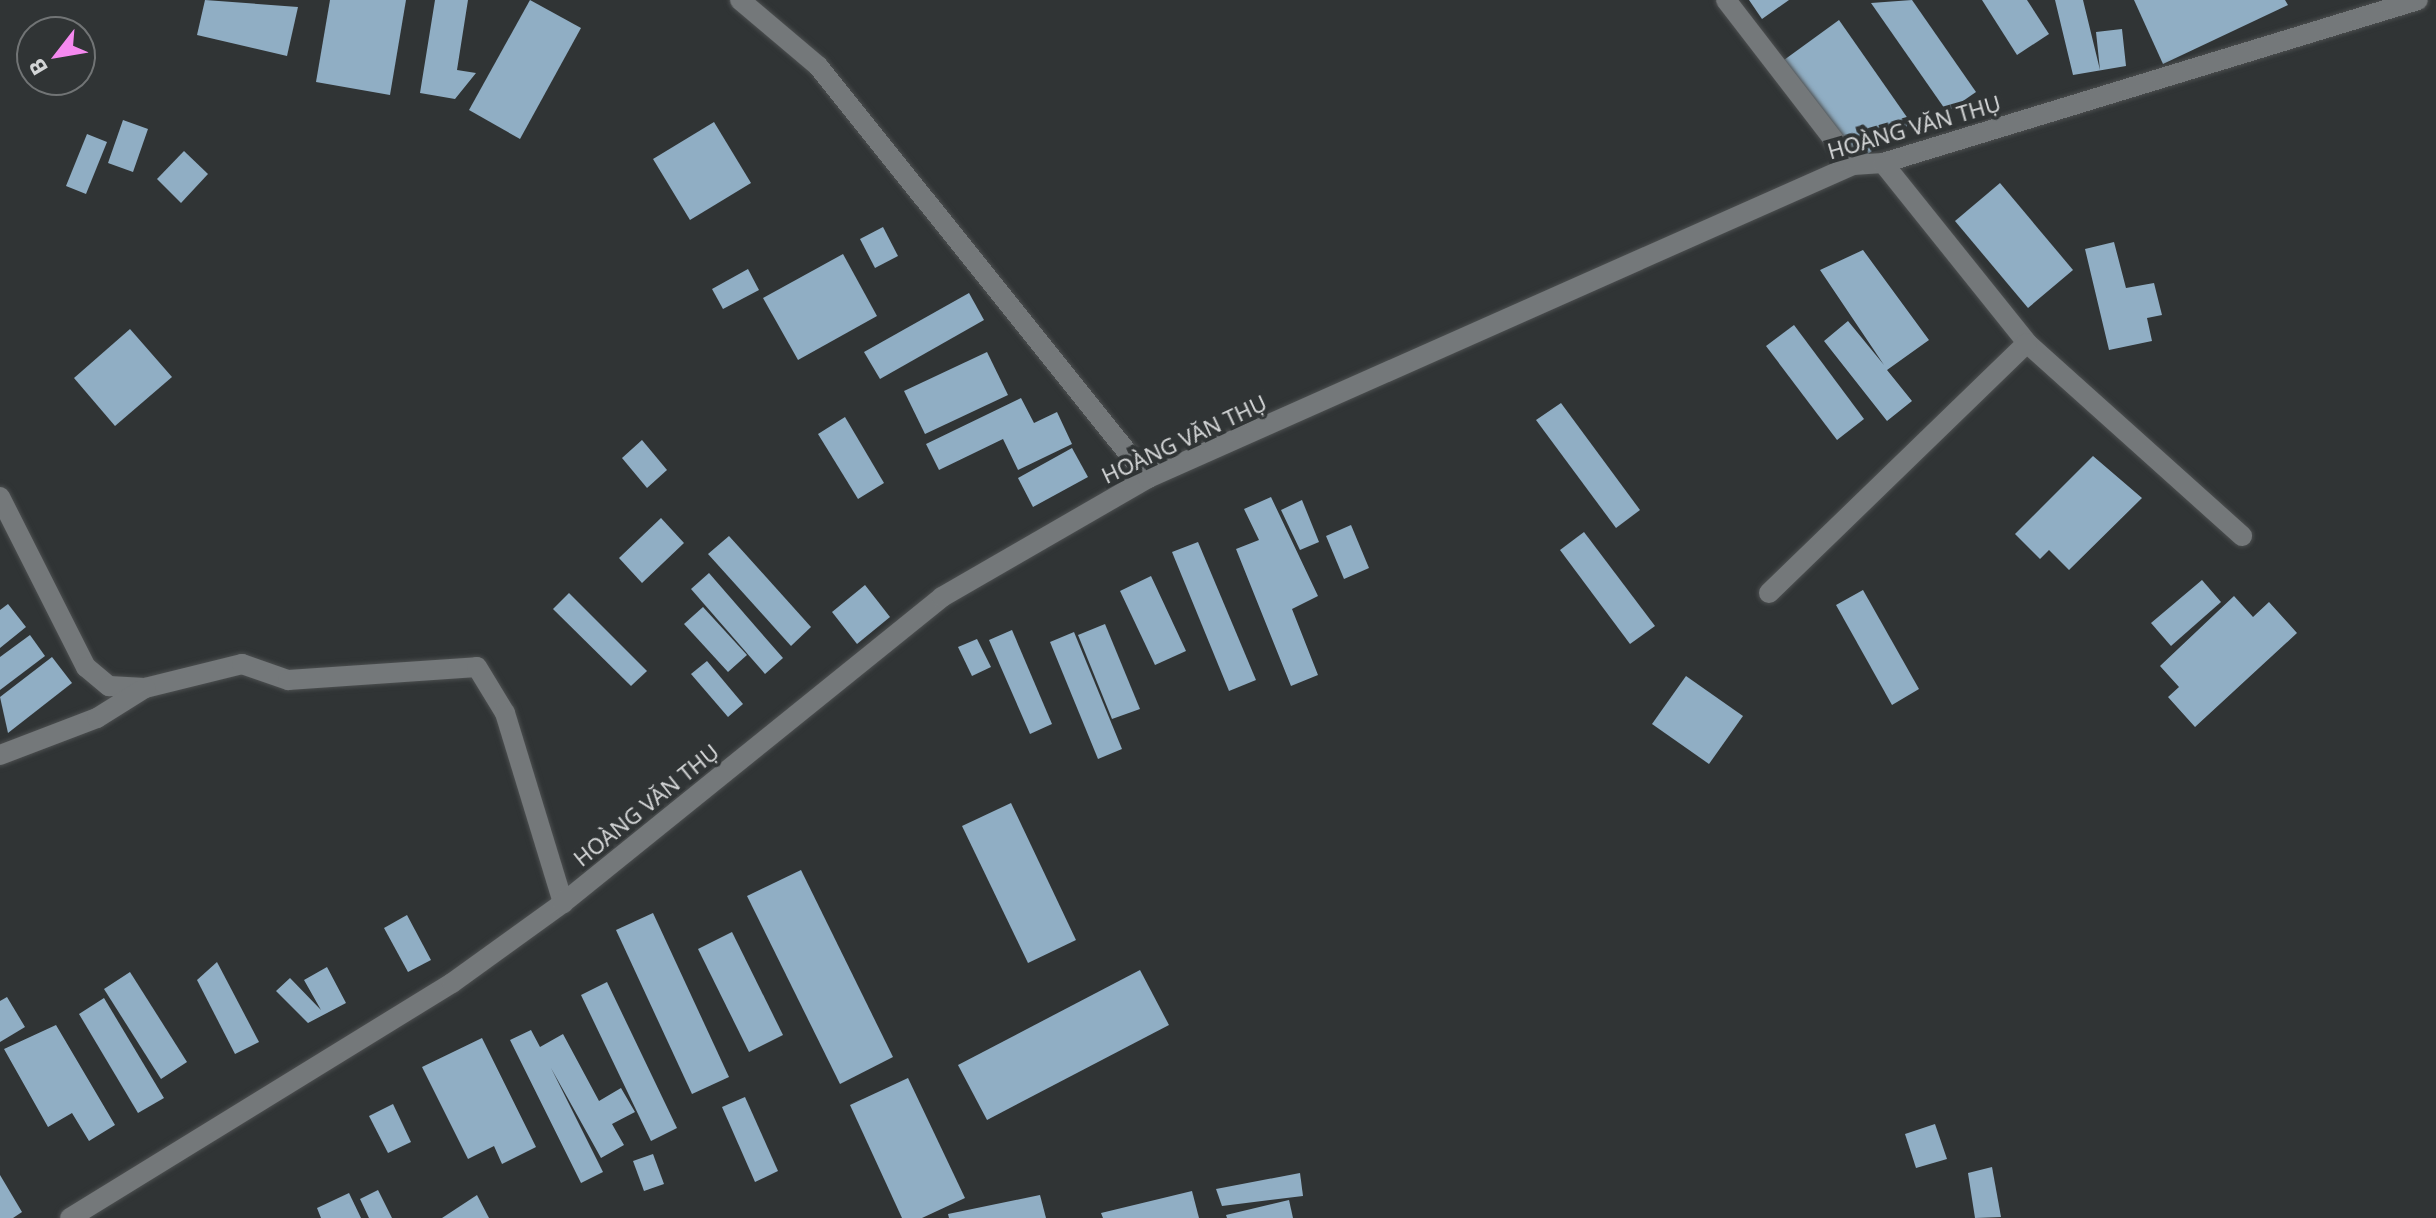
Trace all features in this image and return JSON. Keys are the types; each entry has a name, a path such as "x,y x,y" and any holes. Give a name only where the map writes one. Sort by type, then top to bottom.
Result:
{"street":[{"path":"740,0 818,66 1148,478"},
{"path":"1726,0 1853,165"},
{"name":"HOÀNG VĂN THỤ","path":"70,1218 452,983 563,903 942,597 1148,478 1853,165 1883,163 2418,0"},
{"path":"1883,163 2027,343 2242,536"},
{"path":"1769,593 2027,343"},
{"path":"0,497 86,667 109,686 145,688 242,664 288,680 477,667 505,713 563,903"},
{"path":"0,755 97,718 145,688"}],"building":[{"path":"205,0 298,7 287,56 197,35"},
{"path":"330,0 406,0 390,95 316,82"},
{"path":"435,0 468,0 457,70 476,73 455,99 420,93"},
{"path":"530,0 581,28 520,139 469,110"},
{"path":"1749,0 1789,0 1762,19"},
{"path":"1912,0 1976,92 1947,112 1871,3"},
{"path":"1982,0 2027,0 2049,34 2017,55"},
{"path":"2055,0 2083,0 2100,70 2096,32 2122,29 2126,66 2073,75"},
{"path":"2134,0 2285,0 2288,5 2163,64"},
{"path":"1839,20 1911,123 1857,162 1784,60"},
{"path":"123,120 148,129 133,172 108,163"},
{"path":"714,122 751,183 690,220 653,159"},
{"path":"87,134 107,142 86,194 66,186"},
{"path":"184,151 208,174 181,203 157,179"},
{"path":"2000,183 2073,270 2028,308 1955,221"},
{"path":"883,227 898,256 875,268 860,239"},
{"path":"2114,242 2126,288 2154,283 2162,315 2147,318 2152,341 2109,350 2085,249"},
{"path":"1863,250 1929,340 1887,370 1912,401 1887,421 1824,341 1848,321 1884,365 1820,270"},
{"path":"843,254 877,316 798,360 763,298"},
{"path":"748,269 759,290 723,309 712,289"},
{"path":"969,293 984,320 880,379 864,352"},
{"path":"1794,325 1864,419 1837,440 1766,346"},
{"path":"130,329 172,377 115,426 74,378"},
{"path":"987,352 1008,395 925,434 904,391"},
{"path":"1021,398 1034,423 1057,412 1072,444 1018,470 1003,439 939,470 926,444"},
{"path":"1561,403 1640,510 1616,528 1536,420"},
{"path":"845,417 884,483 858,499 818,434"},
{"path":"642,440 667,470 647,488 622,458"},
{"path":"1072,448 1088,477 1033,507 1018,478"},
{"path":"2093,456 2142,498 2069,570 2049,550 2040,559 2015,534"},
{"path":"1271,497 1318,596 1292,609 1318,675 1291,686 1236,549 1259,540 1244,509"},
{"path":"1302,500 1319,542 1300,550 1281,510"},
{"path":"661,518 684,543 642,583 619,558"},
{"path":"1351,525 1369,568 1344,579 1326,536"},
{"path":"1584,532 1655,626 1630,644 1560,550"},
{"path":"729,536 811,627 791,646 708,554"},
{"path":"1198,542 1256,680 1229,691 1172,552"},
{"path":"709,573 783,658 765,674 691,589"},
{"path":"1151,576 1186,651 1155,665 1120,591"},
{"path":"2202,580 2221,602 2171,646 2151,623"},
{"path":"865,585 890,617 857,644 832,612"},
{"path":"1863,590 1919,689 1892,705 1836,605"},
{"path":"569,593 647,671 631,686 553,609"},
{"path":"2234,596 2253,617 2269,602 2297,633 2195,727 2168,697 2179,687 2160,666"},
{"path":"8,604 26,627 0,648 0,610"},
{"path":"703,607 747,655 728,672 684,624"},
{"path":"1105,624 1140,709 1112,719 1078,635"},
{"path":"1012,630 1052,724 1030,734 989,640"},
{"path":"1074,632 1122,749 1098,759 1050,642"},
{"path":"30,635 45,656 0,690 0,657"},
{"path":"977,639 991,667 972,676 958,647"},
{"path":"52,657 72,683 8,733 0,697"},
{"path":"707,661 743,704 728,717 691,674"},
{"path":"1686,676 1743,716 1709,764 1652,724"},
{"path":"1011,803 1076,940 1028,963 962,826"},
{"path":"801,870 893,1057 840,1084 747,896"},
{"path":"653,913 729,1077 692,1094 616,930"},
{"path":"407,915 431,960 408,972 384,928"},
{"path":"732,932 783,1035 749,1052 698,949"},
{"path":"217,962 259,1042 235,1054 197,980"},
{"path":"327,967 346,1003 308,1023 276,991 290,978 321,1010 304,980"},
{"path":"1140,970 1169,1025 987,1120 958,1065"},
{"path":"130,972 187,1062 161,1079 104,989"},
{"path":"607,982 677,1128 651,1141 581,995"},
{"path":"7,997 25,1027 0,1042 0,1001"},
{"path":"104,998 164,1098 138,1113 79,1014"},
{"path":"56,1025 115,1125 89,1141 72,1113 48,1127 4,1049"},
{"path":"531,1030 540,1047 563,1034 599,1101 621,1088 635,1112 612,1124 624,1145 601,1158 551,1068 603,1172 581,1183 510,1040"},
{"path":"482,1038 536,1147 502,1164 494,1146 468,1159 422,1067"},
{"path":"908,1078 965,1198 922,1218 902,1218 850,1105"},
{"path":"745,1097 778,1171 755,1182 722,1107"},
{"path":"393,1104 411,1142 388,1153 369,1116"},
{"path":"1935,1124 1947,1159 1916,1168 1905,1134"},
{"path":"653,1154 664,1184 644,1191 633,1161"},
{"path":"1992,1167 2001,1217 1975,1218 1968,1173"},
{"path":"1300,1173 1303,1196 1222,1206 1216,1189"},
{"path":"0,1175 22,1212 13,1218 0,1218"},
{"path":"378,1190 392,1218 369,1218 360,1199"},
{"path":"1192,1191 1199,1218 1103,1218 1101,1213"},
{"path":"349,1193 361,1218 321,1218 317,1208"},
{"path":"477,1195 489,1218 442,1218"},
{"path":"1040,1195 1046,1218 949,1218 948,1214"},
{"path":"1289,1200 1293,1218 1227,1218 1226,1215"}]}
